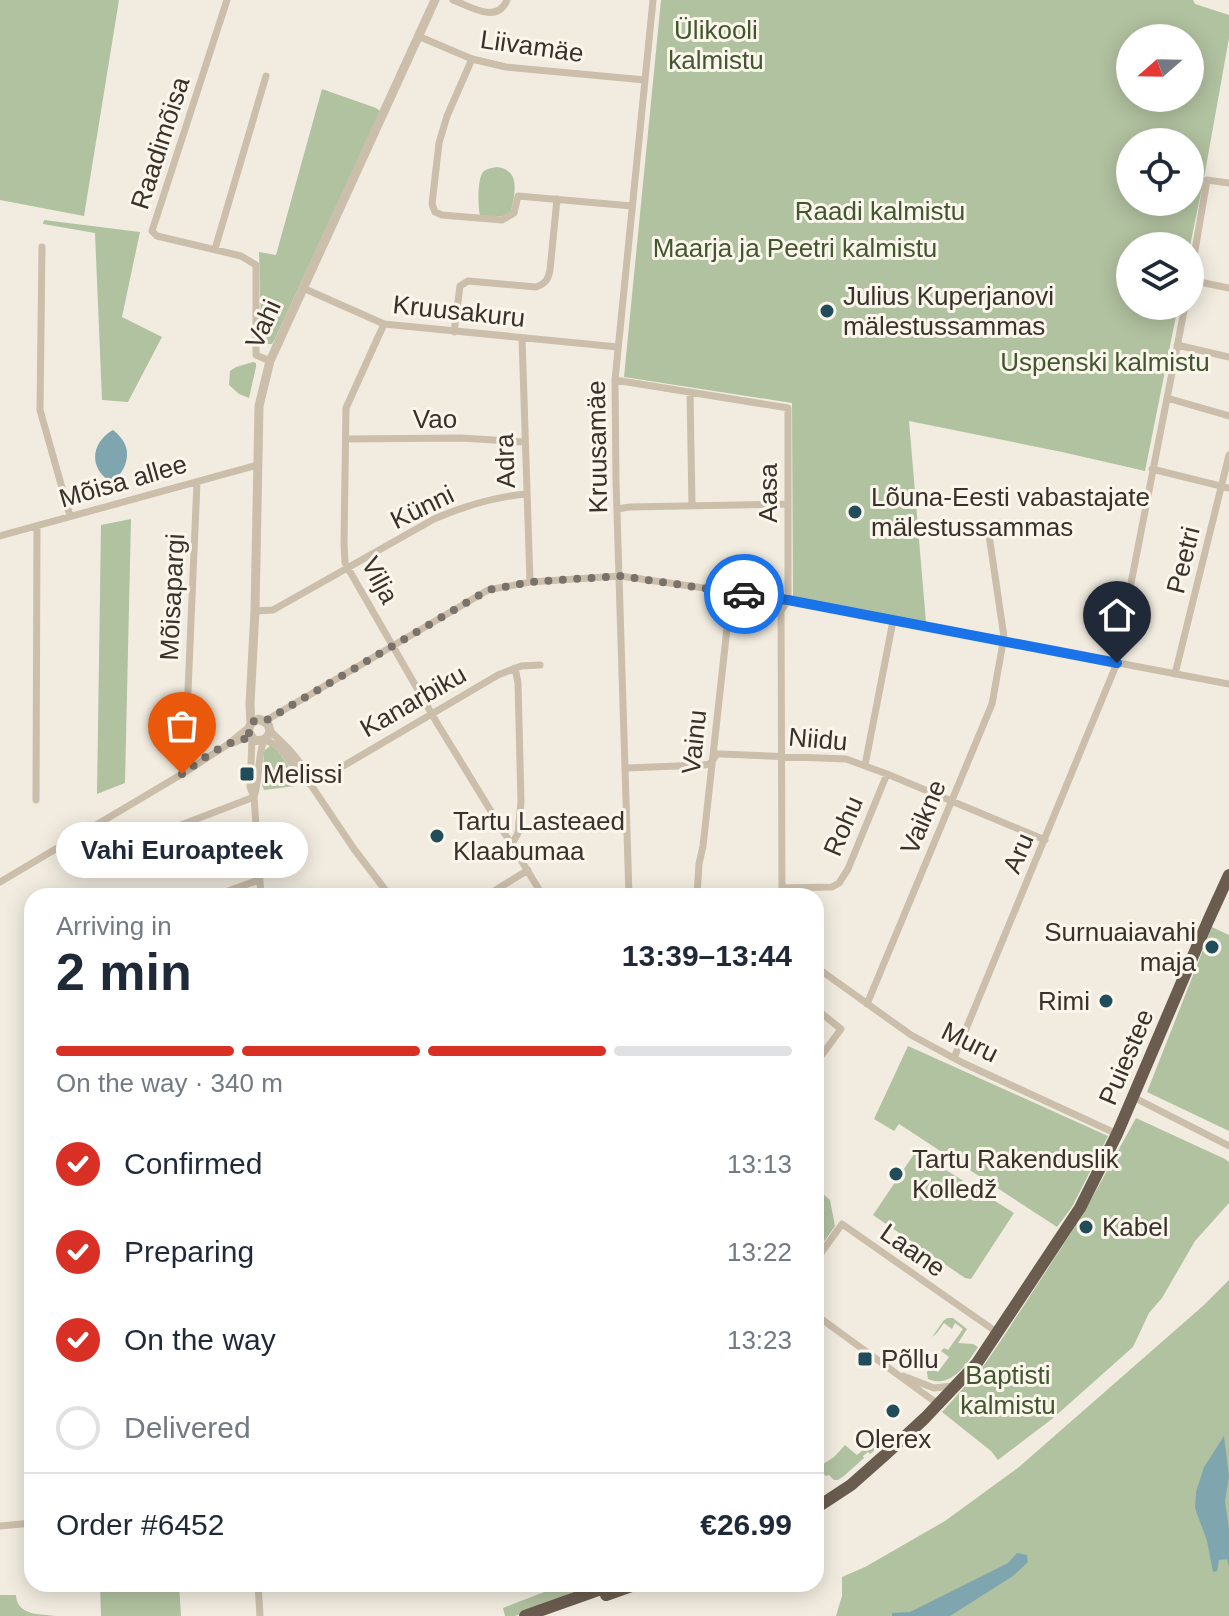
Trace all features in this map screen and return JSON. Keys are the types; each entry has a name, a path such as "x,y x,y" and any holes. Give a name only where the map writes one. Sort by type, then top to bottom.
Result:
{"highway":[{"name":"Puiestee","path":"824,1502 901,1441 977,1363 1080,1208 1117,1134 1229,875"},
{"path":"525,1616 592,1592"},
{"path":"549,1616 615,1592"}],"street":[{"name":"Raadimõisa","path":"227,0 152,231 157,236 241,256 256,265 256,355 270,361"},
{"name":"Vahi","path":"252,739 249,734 260,727 252,695 259,406 270,361 435,0"},
{"path":"453,0 490,13 504,7 507,0"},
{"name":"Kruusamäe","path":"629,888 615,380 653,0"},
{"name":"Liivamäe","path":"418,36 472,59 506,67 645,80"},
{"path":"472,59 447,116 439,143 433,208 442,215 502,220 514,213 518,196 632,206"},
{"path":"215,249 266,76"},
{"path":"1198,232 1207,180 1229,183"},
{"path":"454,332 460,286 464,283 536,287 544,284 550,270 557,199"},
{"path":"42,247 40,410 70,516"},
{"path":"1204,283 1229,288"},
{"name":"Kruusakuru","path":"303,288 384,324 618,347"},
{"name":"Aru","path":"954,1058 1117,663 1182,320"},
{"name":"Vilja","path":"384,324 346,408 345,563 431,713 538,888"},
{"name":"Adra","path":"522,338 530,582"},
{"path":"1177,345 1229,357"},
{"name":"Aasa","path":"615,380 788,408 788,600 781,611 782,888"},
{"path":"690,392 692,505"},
{"path":"1167,398 1229,416"},
{"name":"Vao","path":"346,439 461,438 524,442"},
{"name":"Peetri","path":"1175,674 1225,487 1229,455"},
{"name":"Mõisa allee","path":"0,536 257,465"},
{"path":"1152,469 1225,487"},
{"name":"Mõisapargi","path":"187,714 197,482"},
{"name":"Künni","path":"255,611 273,610 459,508 526,494"},
{"path":"617,509 788,504"},
{"path":"36,800 37,526"},
{"name":"Vaikne","path":"867,1004 992,704 1004,642 988,528"},
{"path":"0,882 488,590 530,582 620,576 788,600 1229,684"},
{"name":"Vainu","path":"698,888 731,592"},
{"name":"Rohu","path":"865,765 893,621"},
{"name":"Kanarbiku","path":"311,785 498,675 515,668 540,665"},
{"path":"512,844 518,833 521,802 515,668"},
{"path":"260,727 292,752 354,849 384,888"},
{"path":"254,797 261,748 260,727"},
{"path":"227,745 245,738 252,739 250,787 254,797 260,888"},
{"name":"Niidu","path":"626,768 704,765 710,764 717,754 846,759 1045,840"},
{"name":"Rohu","path":"822,888 839,883 848,869 887,774"},
{"path":"139,841 254,797"},
{"path":"499,888 528,870"},
{"path":"236,888 259,880"},
{"name":"Muru","path":"824,975 911,1035 1117,1134"},
{"path":"824,1015 841,1029 824,1052"},
{"path":"1133,1097 1229,1146"},
{"name":"Laane","path":"824,1249 842,1224 998,1333"},
{"path":"824,1321 938,1404"},
{"path":"898,1374 934,1388 958,1384"},
{"path":"0,1526 24,1524"},
{"path":"258,1592 260,1616"}],"green space":[{"path":"0,0 119,0 84,216 0,200"},
{"name":"Maarja ja Peetri kalmistu","path":"661,0 1193,0 1195,4 1229,15 1229,38 1204,178 1204,128 1116,128 1116,216 1196,216 1193,232 1116,232 1116,320 1175,320 1145,471 909,421 926,622 793,598 792,403 624,377"},
{"path":"322,89 380,111 275,339 272,344 266,344 261,329 259,252 276,255"},
{"path":"497,167 505,169 513,178 515,190 511,211 503,216 480,216 478,194 481,176 486,170"},
{"path":"44,220 140,232 122,317 162,337 128,402 102,400 95,233 43,224"},
{"path":"253,362 256,367 249,398 229,385 230,371"},
{"path":"131,519 125,783 97,794 101,525"},
{"path":"270,746 275,747 298,779 295,786 264,790 264,751"},
{"path":"1212,927 1229,935 1229,1131 1147,1092"},
{"path":"908,1046 1108,1136 1072,1207 1057,1227 899,1124 894,1131 874,1119"},
{"name":"Baptisti kalmistu","path":"1136,1118 1229,1162 1229,1203 1195,1241 1162,1298 1149,1313 1133,1347 1052,1419 998,1460 942,1412 1000,1342 1082,1216"},
{"path":"916,1151 1014,1213 971,1279 965,1278 873,1215"},
{"path":"824,1195 830,1200 835,1226 824,1242"},
{"path":"1229,1280 1229,1616 836,1616 842,1596 842,1577 945,1521 1019,1467"},
{"path":"948,1318 953,1318 967,1329 958,1343 978,1347 969,1361 951,1378 944,1381 928,1379 930,1367 938,1372 949,1357 941,1351 944,1348 948,1350 963,1329 955,1323 952,1329 944,1323 932,1337"},
{"path":"881,1435 886,1438 838,1480 824,1474 824,1463 845,1445 857,1455"},
{"path":"100,1592 180,1592 181,1616 101,1616"},
{"path":"544,1592 582,1592 515,1616 505,1616 503,1608"},
{"path":"0,1595 16,1595 20,1607 30,1613 57,1616 0,1616"}],"water":[{"path":"113,430 124,442 127,457 121,472 109,481 98,468 95,454 101,441"},
{"path":"1224,1436 1229,1476 1225,1502 1229,1567 1227,1559 1219,1560 1217,1571 1213,1572 1207,1541 1195,1508 1196,1492 1204,1467"},
{"path":"1017,1553 1027,1555 1028,1562 1013,1576 950,1616 892,1616 892,1613 910,1612 1008,1563"}],"way so far":[{"path":"182,774 227,745 245,738 252,739 248,731 254,721 265,721 488,590 530,582 620,576 744,594"}],"place":[{"name":"Julius Kuperjanovi mälestussammas","path":"827,311"},
{"name":"Lõuna-Eesti vabastajate mälestussammas","path":"855,512"},
{"name":"Vahi Euroapteek","path":"182,774"},
{"name":"Melissi","path":"247,774"},
{"name":"Tartu Lasteaed Klaabumaa","path":"437,836"},
{"name":"Surnuaiavahi maja","path":"1212,947"},
{"name":"Rimi","path":"1106,1001"},
{"name":"Tartu Rakenduslik Kolledž","path":"896,1174"},
{"name":"Kabel","path":"1086,1227"},
{"name":"Põllu","path":"865,1359"},
{"name":"Olerex","path":"893,1411"}],"route":[{"path":"744,594 1117,663"}],"park label":[{"name":"Ülikooli kalmistu","path":"716,45"},
{"name":"Raadi kalmistu","path":"880,211"},
{"name":"Uspenski kalmistu","path":"1105,362"}]}
